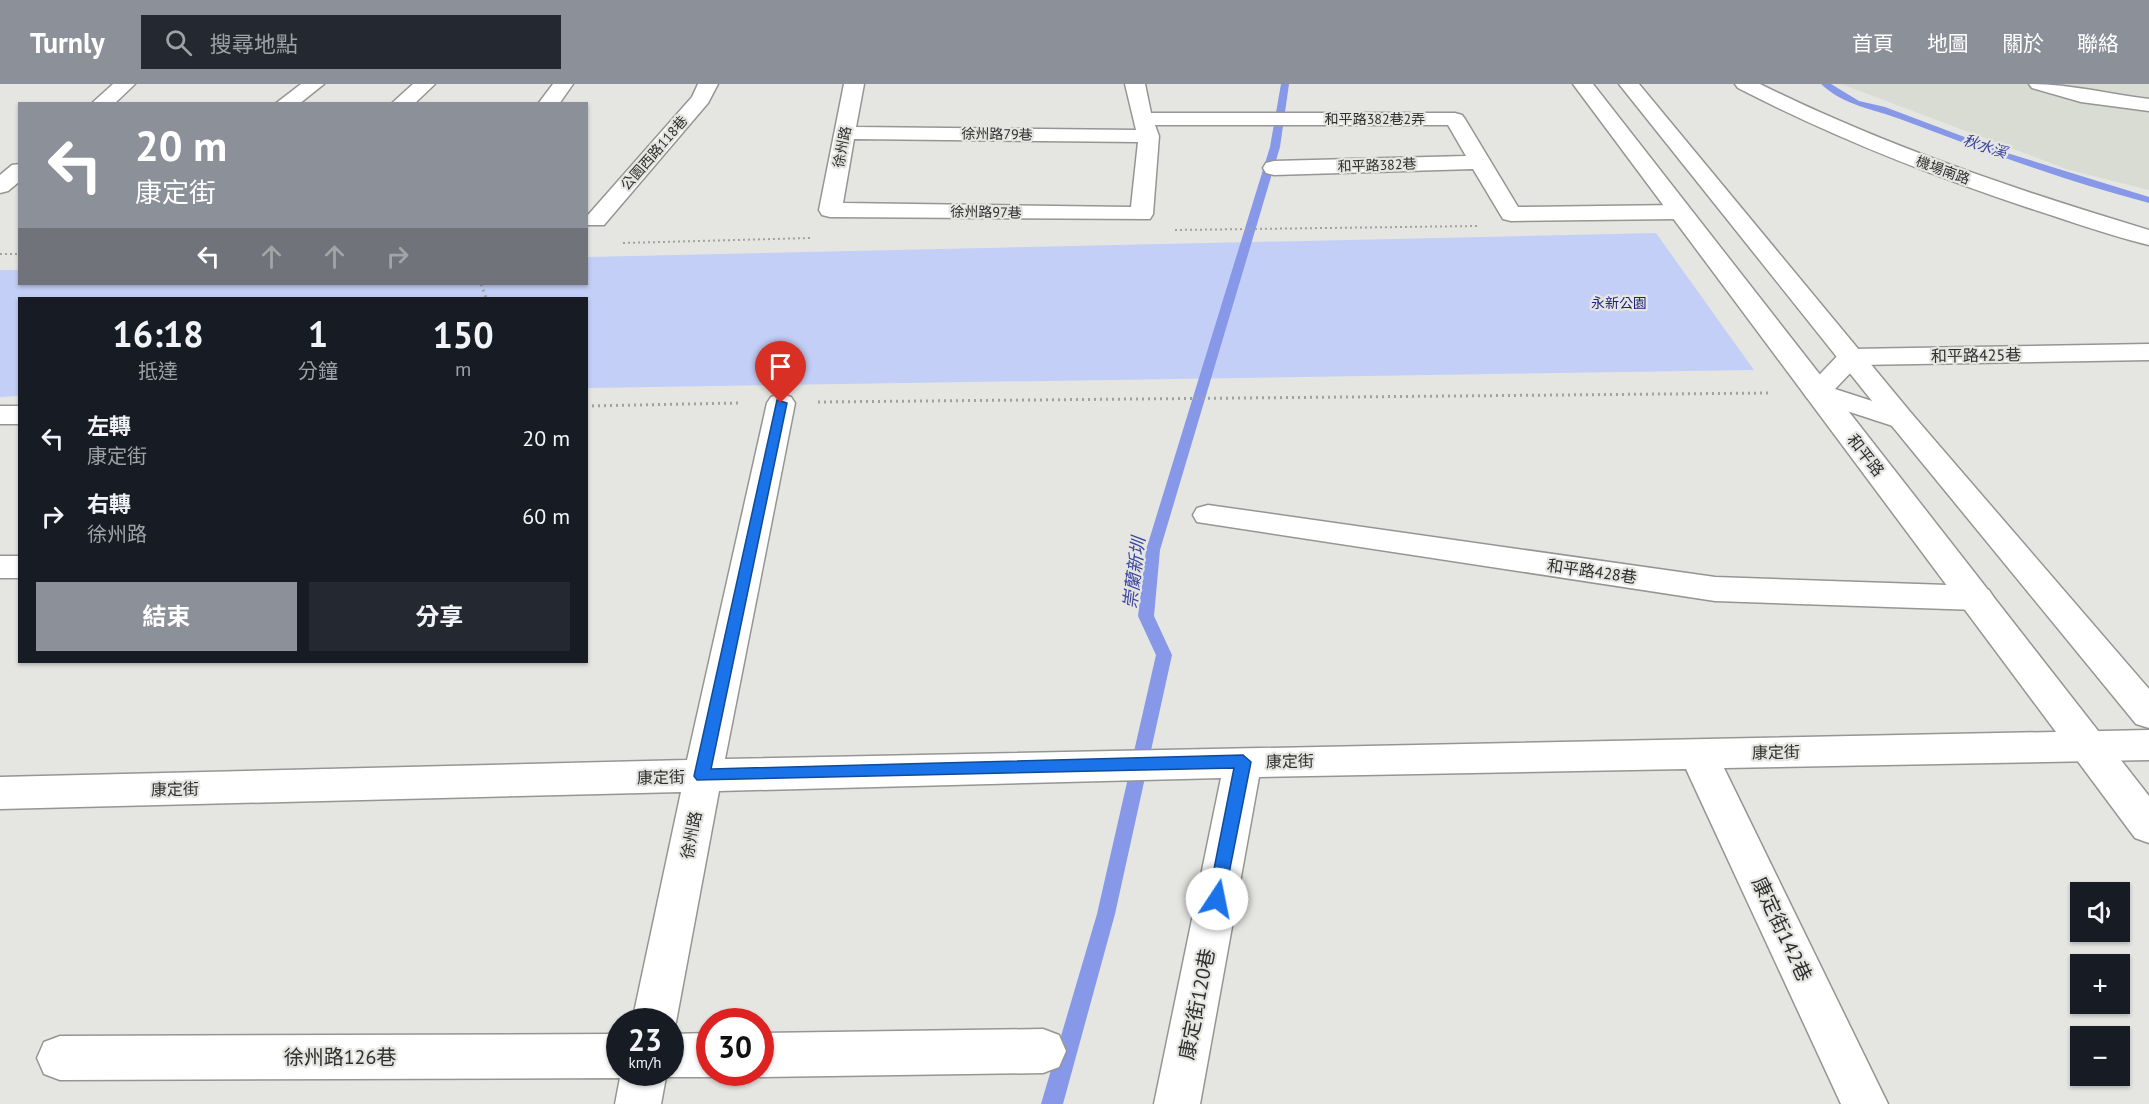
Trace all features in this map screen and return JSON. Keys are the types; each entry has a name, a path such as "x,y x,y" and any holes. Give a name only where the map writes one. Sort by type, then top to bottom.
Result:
{"street":[{"path":"103,102 125,84"},
{"path":"288,102 314,84"},
{"path":"403,102 425,84"},
{"path":"550,102 563,84"},
{"name":"公園西路118巷","path":"596,220 700,99 708,84"},
{"name":"徐州路","path":"830,210 854,84"},
{"path":"1135,84 1145,127"},
{"name":"和平路","path":"1583,84 1678,212 1977,598 2149,826"},
{"path":"1629,84 1902,420 2149,714"},
{"name":"機場南路","path":"1745,84 1807,117 1894,153 2024,200 2149,238"},
{"name":"機場南路","path":"1780,84 1830,109 2012,178 2149,219"},
{"path":"2039,84 2081,96 2149,105"},
{"name":"和平路382巷2弄","path":"1145,127 1264,119 1455,119 1480,162"},
{"name":"徐州路79巷","path":"844,133 1145,127"},
{"name":"徐州路97巷","path":"830,210 1142,214 1145,127"},
{"path":"1480,162 1511,214 1678,212"},
{"name":"和平路382巷","path":"1274,168 1480,162"},
{"path":"0,186 18,172"},
{"name":"和平路425巷","path":"1851,357 2149,352"},
{"path":"1851,357 1817,392 1902,420"},
{"name":"徐州路","path":"657,1008 702,776 781,403"},
{"path":"0,415 18,415"},
{"name":"和平路428巷","path":"1208,515 1714,589 1977,598"},
{"path":"0,567 18,567"},
{"name":"康定街","path":"0,793 1243,762 2149,745"},
{"name":"康定街142巷","path":"1698,753 1865,1104"},
{"name":"康定街120巷","path":"1177,1104 1243,762"},
{"path":"774,1054 1043,1051"},
{"name":"徐州路126巷","path":"60,1058 606,1056"},
{"path":"638,1104 641,1086"}],"path":[{"path":"1226,228 1268,228"},
{"path":"0,254 18,254"},
{"path":"588,406 1220,396 1817,392"}],"shaded area":[{"path":"1841,84 2149,84 2149,190 2069,170"}],"green space":[{"name":"永新公園","path":"1656,233 1754,370 588,388 588,297 18,297 18,396 0,397 0,270 18,270 18,285 588,285 588,257"}],"waterway":[{"name":"崇蘭新圳","path":"1052,1104 1106,914 1164,655 1146,616 1153,550 1275,147 1285,84"},
{"name":"秋水溪","path":"1825,84 1856,103 1882,109 2004,155 2149,200"}],"route":[{"path":"781,403 702,776 1243,762 1217,899"}]}
